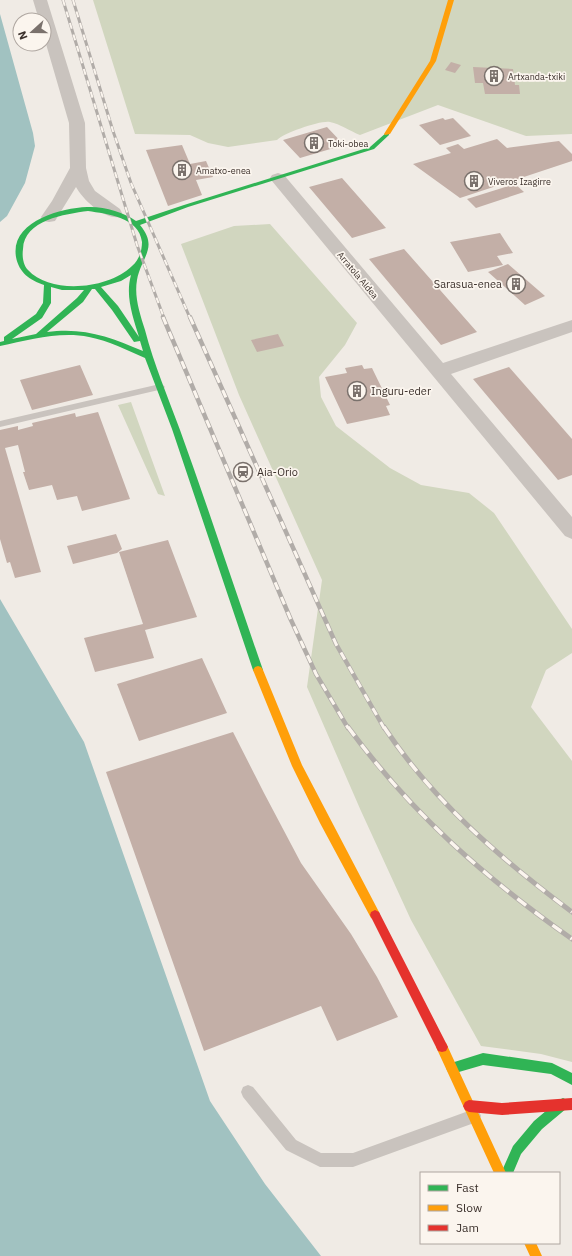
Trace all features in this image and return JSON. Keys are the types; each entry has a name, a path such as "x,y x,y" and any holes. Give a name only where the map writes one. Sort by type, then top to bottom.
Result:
{"main road":[{"path":"136,224 186,206 372,148 386,135 433,61 452,0"},
{"path":"88,209 114,213 136,224 143,233 146,244 143,259 123,277 93,287 72,289 48,285 33,278 21,266 17,254 21,240 30,228 49,217 71,211 88,209"},
{"path":"137,266 133,281 133,302 148,356 176,429 253,656 297,766 324,820 385,933 452,1068 500,1172"},
{"path":"0,344 39,316 47,303 48,285"},
{"path":"38,336 93,287"},
{"path":"93,287 115,308 148,356"},
{"path":"0,344 38,336 80,332 116,342 148,356"},
{"path":"452,1068 483,1059 552,1069 572,1079"},
{"path":"472,1111 567,1104"},
{"path":"507,1172 517,1150 538,1125 567,1104"},
{"path":"530,1244 536,1256"}],"street":[{"path":"40,0 77,123 78,168 81,181 88,194 114,213"},
{"path":"49,217 60,201 78,168"},
{"name":"Arratola Aldea","path":"278,178 572,531"},
{"path":"439,371 572,326"}],"lane":[{"path":"0,424 160,386"},
{"path":"248,1092 291,1145 320,1160 353,1160 472,1111"}],"green space":[{"path":"93,0 572,0 572,134 526,136 438,105 360,135 338,124 330,122 311,125 294,131 277,140 228,147 208,143 190,135 135,134"},
{"path":"270,224 357,323 345,345 319,377 321,397 336,426 390,468 421,485 469,493 494,513 572,629 572,653 546,670 531,707 572,761 572,1062 541,1054 481,1046 411,920 361,811 307,687 322,580 239,395 181,244 234,226"},
{"path":"131,402 165,496 158,494 118,405"}],"water":[{"path":"0,14 33,133 35,146 25,183 7,216 0,222"},
{"path":"0,599 84,742 210,1101 265,1184 321,1256 0,1256"}],"building":[{"path":"451,62 461,65 455,73 445,70"},
{"name":"Artxanda-txiki","path":"473,67 513,69 515,85 519,85 520,94 485,94 483,83 475,83"},
{"path":"443,118 445,120 453,118 471,136 440,145 419,125"},
{"name":"Toki-obea","path":"327,127 344,145 300,158 283,140"},
{"name":"Viveros Izagirre","path":"497,139 507,148 559,141 572,154 572,161 460,198 413,164 451,153 446,148 458,144 464,149"},
{"name":"Amatxo-enea","path":"182,145 190,164 206,161 213,177 196,180 202,195 168,206 146,150"},
{"path":"342,178 386,228 352,238 309,187"},
{"path":"515,184 524,192 476,208 467,199"},
{"path":"500,233 513,253 497,256 503,265 468,272 450,242"},
{"path":"404,249 477,332 441,345 369,259"},
{"name":"Sarasua-enea","path":"508,264 545,296 525,305 488,272"},
{"path":"278,334 284,346 257,352 251,340"},
{"path":"80,365 93,395 32,410 20,380"},
{"name":"Inguru-eder","path":"362,365 364,369 372,368 390,405 386,406 390,415 347,424 325,377 347,373 345,368"},
{"path":"509,367 572,439 572,475 558,480 473,379"},
{"path":"98,412 130,499 82,511 77,496 57,500 52,485 29,490 23,472 25,472 18,445 5,448 41,572 15,578 10,562 7,563 0,539 0,430 18,426 18,430 33,426 32,423 75,413 76,417"},
{"path":"116,534 122,549 117,553 73,564 67,546"},
{"path":"168,540 197,617 145,630 154,658 95,672 84,638 143,624 119,552"},
{"path":"202,658 227,713 139,741 117,684"},
{"path":"233,732 301,863 351,934 377,977 398,1017 337,1041 321,1006 204,1051 106,772"}],"railway":[{"path":"63,0 137,245 164,318"},
{"path":"73,0 113,131 131,183 190,318"},
{"path":"163,317 291,620 316,674 348,728"},
{"path":"190,317 336,644 384,728"},
{"path":"348,727 372,759 424,816 451,842 479,868 572,939"},
{"path":"384,727 403,754 446,804 494,850 572,912"}],"traffic: fast":[{"path":"136,224 186,206 372,148 387,134"},
{"path":"88,209 120,215 137,225 142,232 146,246 141,260 136,267 129,273 105,284 77,288 49,285 36,279 24,270 20,261 19,253 20,242 24,233 43,220 88,209"},
{"path":"137,266 133,281 133,302 148,356 176,429 258,670"},
{"path":"7,339 39,316 47,303 48,285"},
{"path":"97,287 115,308 137,340"},
{"path":"38,336 80,300 89,288"},
{"path":"0,344 55,333 77,333 103,338 148,356"},
{"path":"452,1068 483,1059 552,1069 572,1079"},
{"path":"507,1172 517,1150 538,1125 563,1104"}],"traffic: slow":[{"path":"387,134 433,61 451,0"},
{"path":"258,670 297,766 375,915"},
{"path":"442,1047 500,1172"},
{"path":"530,1244 536,1256"}],"traffic: jam":[{"path":"375,915 442,1047"},
{"path":"469,1106 502,1109 572,1104"}],"place":[{"name":"Artxanda-txiki","path":"494,76"},
{"name":"Toki-obea","path":"314,143"},
{"name":"Amatxo-enea","path":"182,170"},
{"name":"Viveros Izagirre","path":"474,181"},
{"name":"Sarasua-enea","path":"516,284"},
{"name":"Inguru-eder","path":"357,391"},
{"name":"Aia-Orio","path":"243,472"}]}
